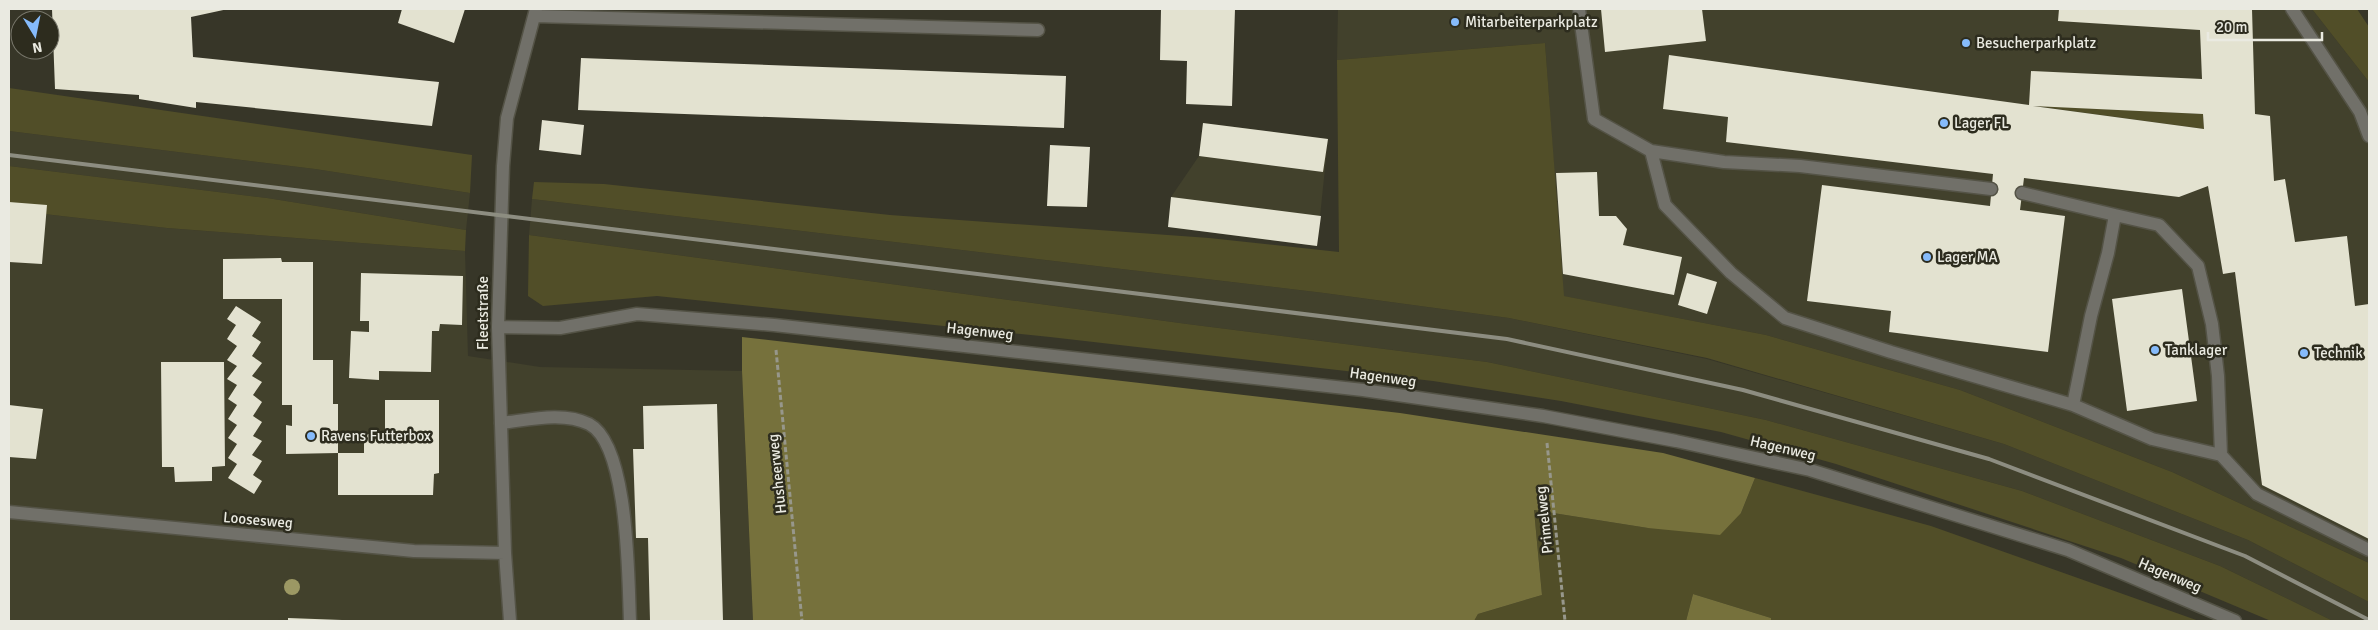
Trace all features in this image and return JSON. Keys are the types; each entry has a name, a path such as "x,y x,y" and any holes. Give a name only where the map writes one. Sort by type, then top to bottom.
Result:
{"street":[{"path":"1579,9 1594,119 1651,152 1724,162 1800,166 1992,189"},
{"path":"2292,9 2360,112 2369,136"},
{"path":"536,12 1038,30"},
{"name":"Fleetstraße","path":"510,621 505,553 498,327 503,166 507,118 536,12"},
{"path":"1651,152 1664,205 1731,273 1785,318 1891,352 2073,405 2152,439 2221,455 2257,494 2369,550"},
{"path":"2022,193 2160,225 2198,266 2212,324 2218,376 2221,455"},
{"path":"2073,405 2091,316 2108,253 2115,215"},
{"name":"Hagenweg","path":"498,327 560,328 636,314 774,325 1363,390 1543,416 1676,441 1810,470 2068,550 2235,621"},
{"path":"501,423 557,417 588,424 599,431 606,441 616,466 625,531 630,621"},
{"name":"Loosesweg","path":"9,512 414,551 505,553"}],"path":[{"name":"Husheerweg","path":"774,325 802,621"},
{"name":"Primelweg","path":"1543,416 1565,621"}],"shaded area":[{"path":"1338,9 2312,9 2369,82 2369,563 2172,472 1960,390 1766,335 1563,296 1545,43 1337,60"},
{"path":"2312,9 2357,9 2369,27 2369,82"},
{"path":"1545,43 1564,296 1766,335 1960,390 2172,472 2369,563 2369,602 2248,540 2004,444 1707,358 1509,318 1324,293 532,199 534,182 604,184 890,215 1209,238 1339,252 1337,60"},
{"path":"9,88 472,155 470,193 315,169 9,131"},
{"path":"2029,105 2203,114 2204,129"},
{"path":"1203,123 1328,139 1317,246 1168,227 1171,197 1199,156"},
{"path":"9,131 315,169 470,193 466,230 267,198 9,166"},
{"path":"9,166 267,198 466,230 465,251 167,228 9,210"},
{"path":"532,199 1324,293 1509,318 1707,359 2004,444 2248,540 2369,602 2369,621 2333,621 2220,566 2022,491 1766,420 1487,362 1187,324 529,235"},
{"path":"9,210 167,228 465,251 468,356 540,367 742,371 753,621 9,621"},
{"path":"529,235 1187,324 1487,362 1766,420 2022,491 2220,566 2333,621 2271,621 2121,558 1836,464 1721,432 1561,401 1433,381 1050,337 657,296 543,306 528,296"},
{"path":"742,337 1400,413 1663,453 1755,478 1741,513 1720,535 1648,528 1534,510 1542,595 1478,614 1474,621 753,621"},
{"path":"1755,478 1931,526 2199,621 1771,621 1771,618 1693,594 1686,621 1474,621 1478,614 1542,595 1534,510 1648,528 1741,513"},
{"path":"1693,594 1771,618 1771,621 1686,621"}],"building":[{"path":"228,9 191,17 193,57 439,82 432,126 196,102 196,108 139,99 139,95 55,89 54,60 60,60 60,10 52,10"},
{"path":"402,9 465,9 454,43 398,23"},
{"path":"1161,9 1235,9 1232,106 1186,104 1187,61 1160,60"},
{"path":"1601,9 1702,9 1706,41 1605,52"},
{"path":"2059,9 2252,9 2255,114 2270,116 2274,181 2285,179 2295,242 2347,236 2355,306 2369,304 2369,539 2262,485 2235,272 2223,274 2208,186 2179,197 2024,178 2020,210 2065,216 2048,352 1889,332 1891,311 1807,301 1822,185 1990,206 1993,174 1726,142 1728,117 1663,109 1669,55 2029,105 2031,71 2202,79 2200,30 2058,21","holes":["2033,106 2203,114 2204,129"]},
{"path":"581,58 1066,76 1064,128 578,110"},
{"path":"542,120 584,125 581,155 539,150"},
{"path":"1203,123 1328,139 1323,172 1199,156"},
{"path":"1050,145 1090,147 1087,207 1047,206"},
{"path":"1597,172 1599,216 1616,216 1627,229 1623,245 1682,257 1674,295 1563,274 1556,173"},
{"path":"1171,197 1321,216 1317,246 1168,227"},
{"path":"9,202 47,205 42,264 9,262"},
{"path":"281,258 282,262 313,262 313,360 333,360 333,404 338,404 338,453 286,454 286,425 292,426 292,405 282,405 282,299 223,299 223,259"},
{"path":"361,273 463,276 462,325 440,324 439,331 432,331 431,372 379,371 379,380 349,378 351,331 369,332 369,321 360,321"},
{"path":"1687,273 1717,282 1707,314 1678,305"},
{"name":"Tanklager","path":"2182,289 2197,401 2127,411 2112,299"},
{"path":"236,306 261,322 252,336 261,342 252,356 262,363 252,376 262,382 253,395 262,402 253,416 262,422 253,436 262,441 252,455 262,461 253,475 262,481 254,494 228,478 237,464 228,458 237,444 228,438 237,425 228,419 237,405 228,399 237,385 227,379 237,366 227,360 237,346 227,339 236,325 227,319"},
{"path":"161,362 224,362 225,466 212,467 212,481 175,482 174,467 162,467"},
{"path":"385,400 439,400 439,473 434,474 433,495 338,495 338,453 364,453 364,434 385,434"},
{"path":"717,404 723,621 650,621 648,538 636,538 633,449 644,449 643,406"},
{"path":"9,405 43,409 36,459 9,457"},
{"path":"288,618 342,620 342,621 288,621"}],"railway":[{"path":"9,155 1507,339 1743,390 1989,459 2245,556 2369,620"}],"place":[{"name":"Mitarbeiterparkplatz","path":"1455,22"},
{"name":"Besucherparkplatz","path":"1966,43"},
{"name":"Lager FL","path":"1944,123"},
{"name":"Lager MA","path":"1927,257"},
{"name":"Tanklager","path":"2155,350"},
{"name":"Technik","path":"2304,353"},
{"name":"Ravens Futterbox","path":"311,436"}]}
